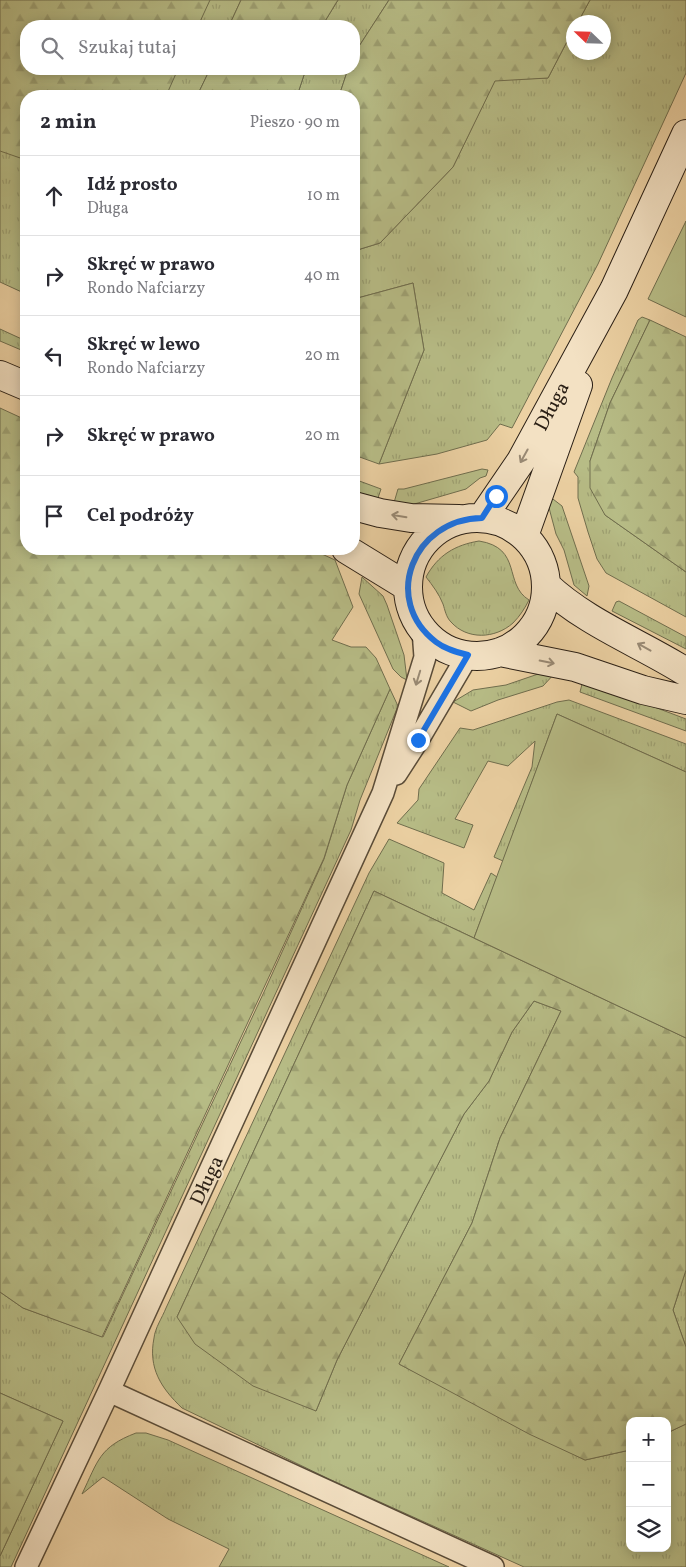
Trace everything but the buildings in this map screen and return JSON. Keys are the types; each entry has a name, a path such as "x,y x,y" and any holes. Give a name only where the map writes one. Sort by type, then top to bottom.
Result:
{"main road":[{"name":"Długa","path":"474,518 521,461 614,290 686,134"},
{"name":"Długa","path":"524,536 614,290"},
{"path":"0,375 20,383"},
{"path":"360,508 411,518 474,518 500,522 524,536 536,550 544,567 546,586 544,604 537,621 521,640 500,652 489,655 468,655 451,651 436,642 423,630 416,617 410,603 408,587 412,563 424,543 443,527 474,518"},
{"path":"356,555 408,587"},
{"path":"546,586 584,615 686,672"},
{"path":"500,652 575,667 644,690 686,700"}],"street":[{"path":"383,792 425,656 423,630"},
{"path":"383,792 418,740 468,655"},
{"name":"Długa","path":"26,1567 109,1391 383,792"},
{"path":"109,1391 492,1567"}],"green space":[{"path":"0,0 241,0 232,20 20,20 20,75 207,75 200,90 20,90 20,291 0,282"},
{"path":"0,0 210,0 201,20 20,20 20,75 175,75 169,90 20,90 20,158 0,151"},
{"path":"241,0 338,0 326,20 232,20"},
{"path":"338,0 389,0 360,45 360,20 326,20"},
{"path":"389,0 590,0 582,15 566,15 566,43 548,78 495,81 453,167 380,243 360,249 360,90 341,90 346,75 360,75 360,45"},
{"path":"590,0 686,0 686,73 598,264 512,428 500,424 487,440 437,454 379,464 424,350 413,283 360,297 360,249 380,243 453,167 495,80 548,78 566,43 566,60 611,60 611,15 582,15"},
{"path":"207,75 304,75 299,90 200,90"},
{"path":"304,75 346,75 341,90 299,90"},
{"path":"686,221 686,317 648,299"},
{"path":"413,283 424,350 379,464 360,457 360,297"},
{"path":"642,317 650,320 610,403 590,461 605,515 686,572 686,617 606,573 597,559 588,532 578,498 578,477 574,472 612,378 638,320"},
{"path":"650,320 686,337 686,572 605,515 590,488 590,461 610,403"},
{"path":"0,329 20,338 20,349 0,341"},
{"path":"0,408 20,417 20,555 324,555 335,560 353,607 332,640 351,647 366,647 376,658 390,689 347,785 324,858 102,1337 23,1308 0,1292"},
{"path":"482,469 488,470 486,476 480,478 466,489 404,507 393,506 398,489"},
{"path":"360,481 381,489 377,501 360,494"},
{"path":"549,496 562,506 589,586 587,596 574,585 564,550 556,534 548,504"},
{"path":"479,541 493,545 502,551 511,567 516,585 529,600 513,623 498,632 481,635 465,632 451,622 440,597 426,577 436,563 448,552 462,545"},
{"path":"362,577 383,596 387,605 404,655 407,680 393,669 359,594"},
{"path":"619,601 686,637 686,649 612,611 616,602"},
{"path":"544,672 556,672 543,686 498,700 471,711 453,702 473,690 506,685"},
{"path":"583,680 686,719 686,731 580,692"},
{"path":"390,689 398,706 360,800 351,830 11,1567 0,1567 0,1556 63,1421 0,1393 0,1292 23,1308 103,1337 324,859 347,785"},
{"path":"569,700 686,744 686,772 557,714 503,861 494,857 532,767 535,741 508,766 488,761 455,819 473,825 464,848 397,823 418,800 419,789 460,728 473,730 557,702"},
{"path":"557,714 686,772 686,1038 474,938"},
{"path":"389,839 444,863 442,893 474,910 491,873 497,877 474,938 374,891 177,1317 316,1411 337,1360 464,1114 489,1081 512,1032 534,1001 561,1011 500,1138 472,1223 399,1364 585,1460 626,1451 626,1552 671,1552 671,1431 686,1424 686,1567 524,1567 329,1479 182,1408 168,1393 158,1377 153,1359 157,1327 369,873"},
{"path":"374,891 686,1038 686,1270 673,1310 686,1347 686,1424 671,1431 671,1417 626,1417 626,1451 585,1460 529,1434 399,1364 472,1223 500,1138 561,1011 534,1001 512,1032 489,1081 464,1114 337,1360 316,1411 253,1386 195,1344 177,1317"},
{"path":"686,1270 686,1347 673,1310"},
{"path":"0,1393 63,1421 0,1556"},
{"path":"136,1433 146,1433 168,1440 449,1567 219,1567 229,1549 168,1519 103,1477 82,1494 101,1456 114,1444"}],"route":[{"path":"418,740 468,655 451,651 436,642 423,630 410,603 408,587 412,563 424,543 433,534 453,522 482,518 496,496"}]}
